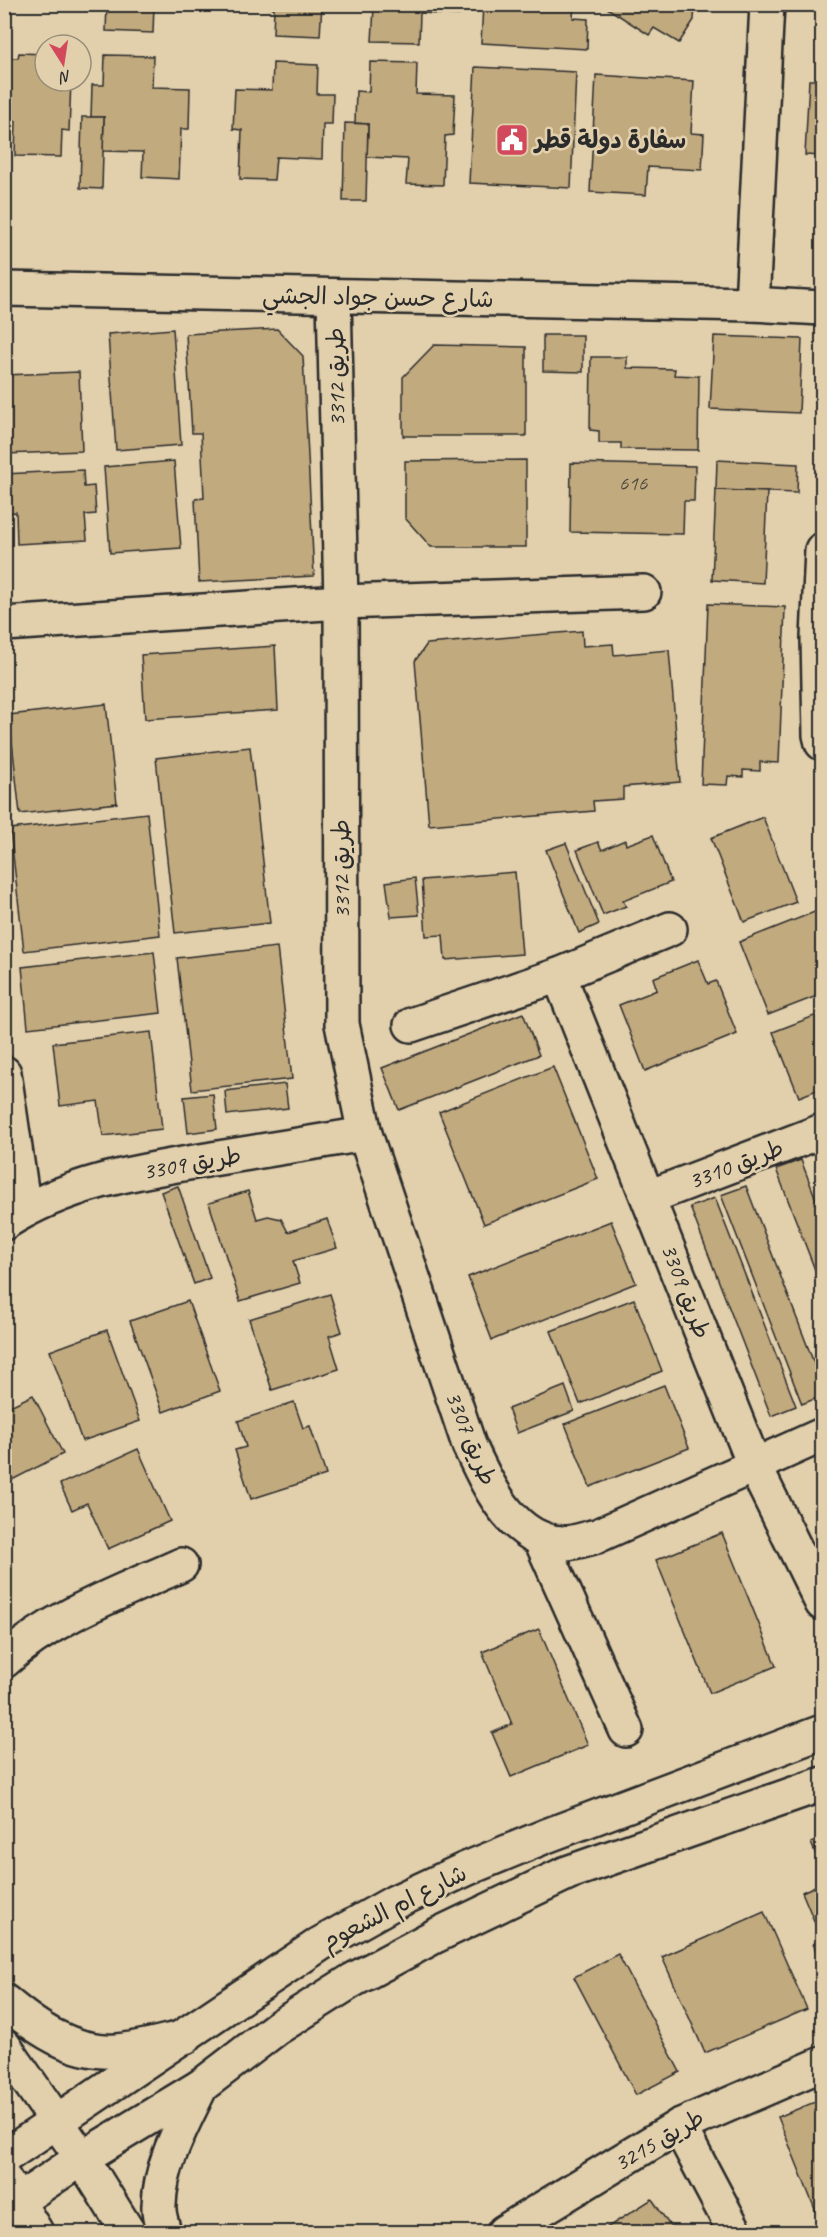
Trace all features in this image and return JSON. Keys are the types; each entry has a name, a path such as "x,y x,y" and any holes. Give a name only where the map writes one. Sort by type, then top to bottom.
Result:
{"street":[{"path":"752,304 767,4"},
{"name":"شارع حسن جواد الجشي","path":"4,289 752,304 822,308"},
{"name":"طريق 3312","path":"334,297 341,602 342,1024 365,1134"},
{"path":"822,550 820,638 820,735 822,743"},
{"path":"4,624 341,602 644,592"},
{"path":"411,1025 559,975 670,929"},
{"name":"طريق 3309","path":"559,975 755,1467 822,1603"},
{"name":"طريق 3309","path":"4,1073 14,1216 69,1190 141,1171 365,1134"},
{"name":"طريق 3310","path":"649,1197 822,1131"},
{"name":"طريق 3307","path":"365,1134 469,1445 491,1492 511,1518 540,1538 564,1543 597,1536 822,1435"},
{"path":"540,1538 626,1730"},
{"path":"10,1643 181,1565"},
{"name":"شارع ام الشعوم","path":"4,2157 320,1944 395,1902 466,1869 546,1836 822,1732"},
{"name":"شارع ام الشعوم","path":"11,2190 82,2158 201,2086 277,2028 353,1980 435,1936 567,1873 822,1784"},
{"path":"4,2001 48,2033 74,2047 115,2051 185,2037"},
{"path":"4,2046 82,2158 128,2232"},
{"name":"طريق 3215","path":"504,2232 679,2126 822,2064"},
{"path":"164,2232 158,2205 166,2169 173,2144 201,2086"},
{"path":"679,2126 735,2232"},
{"path":"11,2190 36,2232"}],"building":[{"path":"107,4 154,4 153,33 106,31"},
{"path":"234,4 322,4 320,36 273,34 274,8"},
{"path":"358,4 460,4 459,15 420,13 419,42 372,41 374,8 358,7"},
{"path":"483,4 574,4 573,18 588,19 587,49 481,43"},
{"path":"601,4 695,4 694,20 679,43 654,28 649,35"},
{"path":"19,53 33,54 33,93 71,93 69,131 62,130 61,157 15,156 16,121 6,121 4,69 8,69 8,58 18,58"},
{"path":"105,55 153,56 152,87 190,88 189,129 181,129 179,179 142,177 143,152 103,151 104,117 91,117 93,85 104,85"},
{"path":"370,62 417,63 416,94 455,95 453,135 445,136 443,185 406,184 408,159 367,157 368,124 355,123 356,91 369,92"},
{"path":"273,63 318,65 317,94 333,94 332,124 323,124 322,159 276,157 274,180 240,179 242,130 233,129 235,89 272,90"},
{"path":"475,67 576,72 571,188 469,183"},
{"path":"596,75 694,81 691,133 704,134 702,170 648,167 646,195 590,192"},
{"path":"809,80 822,80 822,156 805,155"},
{"path":"82,117 104,117 102,189 80,188"},
{"path":"345,123 368,124 366,201 343,201"},
{"path":"173,329 181,445 116,450 108,334"},
{"path":"277,329 303,356 314,576 199,582 195,499 204,498 201,433 192,433 186,334"},
{"path":"543,335 583,335 583,372 543,371"},
{"path":"714,336 802,339 799,413 710,409"},
{"path":"434,345 526,347 526,436 403,436 403,377"},
{"path":"591,357 627,357 627,368 675,369 674,375 699,376 698,450 621,449 621,443 599,443 599,431 590,430"},
{"path":"79,372 82,451 5,454 4,375"},
{"path":"526,460 526,547 431,547 405,518 405,461"},
{"path":"717,460 798,464 797,493 716,490"},
{"path":"174,461 181,548 110,553 104,467"},
{"path":"571,463 695,466 694,501 684,501 683,534 570,532"},
{"path":"83,470 84,487 94,486 96,514 85,515 87,540 17,544 16,512 4,513 4,474"},
{"path":"716,490 767,492 763,583 712,580"},
{"path":"708,604 785,607 779,763 760,762 760,771 743,770 743,777 728,776 727,785 701,784"},
{"path":"582,631 583,646 613,644 614,655 669,650 680,782 623,787 623,799 593,801 594,811 429,825 415,661 427,644"},
{"path":"275,646 278,710 145,719 141,655"},
{"path":"106,704 117,803 20,814 9,715"},
{"path":"250,747 270,923 175,933 156,758"},
{"path":"147,813 160,935 24,951 10,829"},
{"path":"763,817 796,902 744,922 711,838"},
{"path":"653,835 671,882 623,901 626,906 603,915 577,850 598,842 602,850 625,840 626,845"},
{"path":"566,843 599,924 579,933 546,850"},
{"path":"515,872 522,954 445,960 443,935 426,936 422,880"},
{"path":"415,878 419,915 391,917 386,882"},
{"path":"822,909 822,994 768,1015 739,942"},
{"path":"277,947 292,1079 192,1090 177,958"},
{"path":"154,952 161,1013 28,1028 22,967"},
{"path":"698,960 708,984 716,981 737,1034 645,1071 619,1005 657,990 653,978"},
{"path":"523,1013 539,1055 399,1110 382,1068"},
{"path":"822,1013 822,1088 799,1097 773,1032"},
{"path":"151,1032 162,1129 103,1136 98,1101 60,1106 53,1043"},
{"path":"553,1067 598,1179 484,1224 439,1112"},
{"path":"285,1084 288,1108 227,1115 225,1091"},
{"path":"213,1094 217,1129 188,1133 184,1097"},
{"path":"801,1160 822,1215 822,1288 776,1169"},
{"path":"178,1186 210,1278 194,1284 161,1192"},
{"path":"746,1186 822,1384 822,1396 802,1404 721,1195"},
{"path":"248,1191 257,1219 268,1216 281,1219 288,1232 327,1219 337,1248 293,1261 300,1283 240,1301 209,1203"},
{"path":"715,1198 796,1406 771,1416 690,1207"},
{"path":"611,1221 636,1283 492,1340 468,1277"},
{"path":"330,1294 342,1332 329,1336 339,1369 272,1390 249,1319"},
{"path":"634,1299 662,1371 580,1404 551,1331"},
{"path":"188,1301 220,1391 163,1412 130,1321"},
{"path":"107,1330 140,1421 82,1441 50,1351"},
{"path":"664,1385 689,1448 590,1487 565,1424"},
{"path":"565,1386 574,1411 517,1433 508,1409"},
{"path":"33,1395 63,1454 4,1484 4,1409"},
{"path":"294,1402 303,1428 310,1426 326,1475 251,1499 235,1450 246,1447 238,1421"},
{"path":"138,1449 170,1521 108,1549 87,1503 72,1510 60,1484"},
{"path":"722,1533 776,1666 710,1693 656,1560"},
{"path":"539,1629 588,1745 511,1777 492,1733 512,1724 482,1652"},
{"path":"822,1838 822,1869 811,1843"},
{"path":"822,1883 822,1940 802,1892"},
{"path":"764,1912 807,2009 705,2053 662,1957"},
{"path":"822,1940 822,1965 813,1944"},
{"path":"618,1954 680,2072 636,2095 574,1977"},
{"path":"822,2099 822,2215 818,2217 778,2117"},
{"path":"652,2199 674,2232 600,2232"}],"place":[{"name":"سفارة دولة قطر","path":"512,140"}]}
